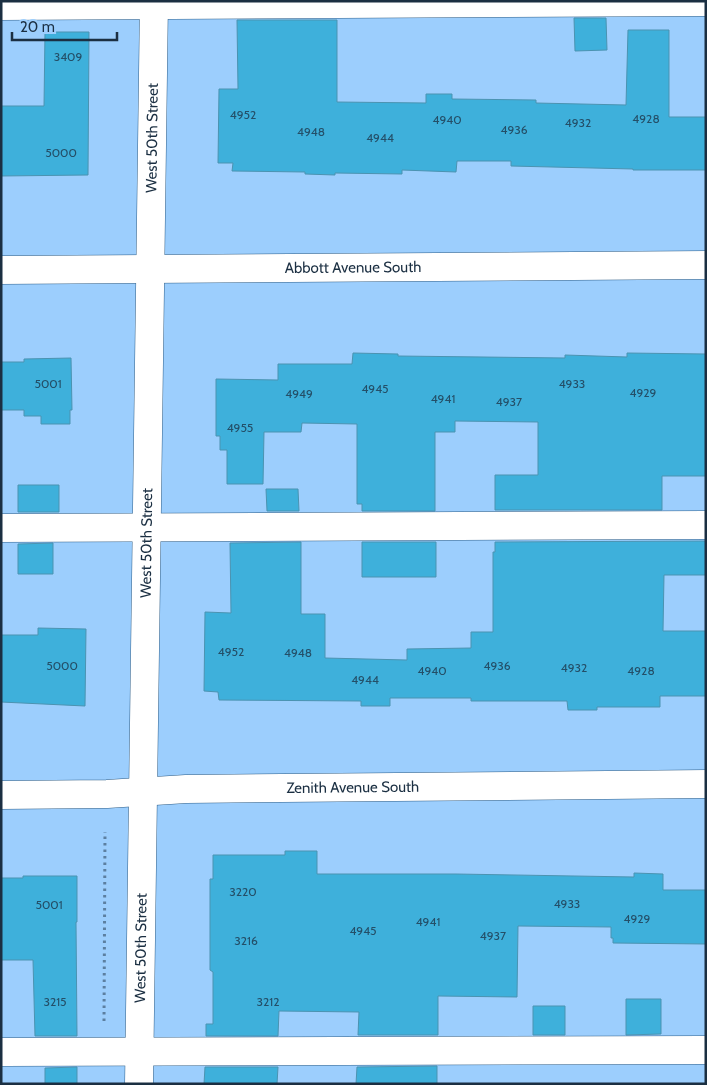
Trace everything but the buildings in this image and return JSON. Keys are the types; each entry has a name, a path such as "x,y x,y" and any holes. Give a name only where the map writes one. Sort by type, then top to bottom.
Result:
{"street":[{"path":"1,6 154,3 706,2"},
{"name":"West 50th Street","path":"139,1084 154,3"},
{"name":"Abbott Avenue South","path":"1,270 706,265"},
{"path":"1,528 706,525"},
{"name":"Zenith Avenue South","path":"1,795 107,794 186,790 706,784"},
{"path":"1,1052 706,1050"}],"path":[{"path":"104,1051 105,832"}]}
